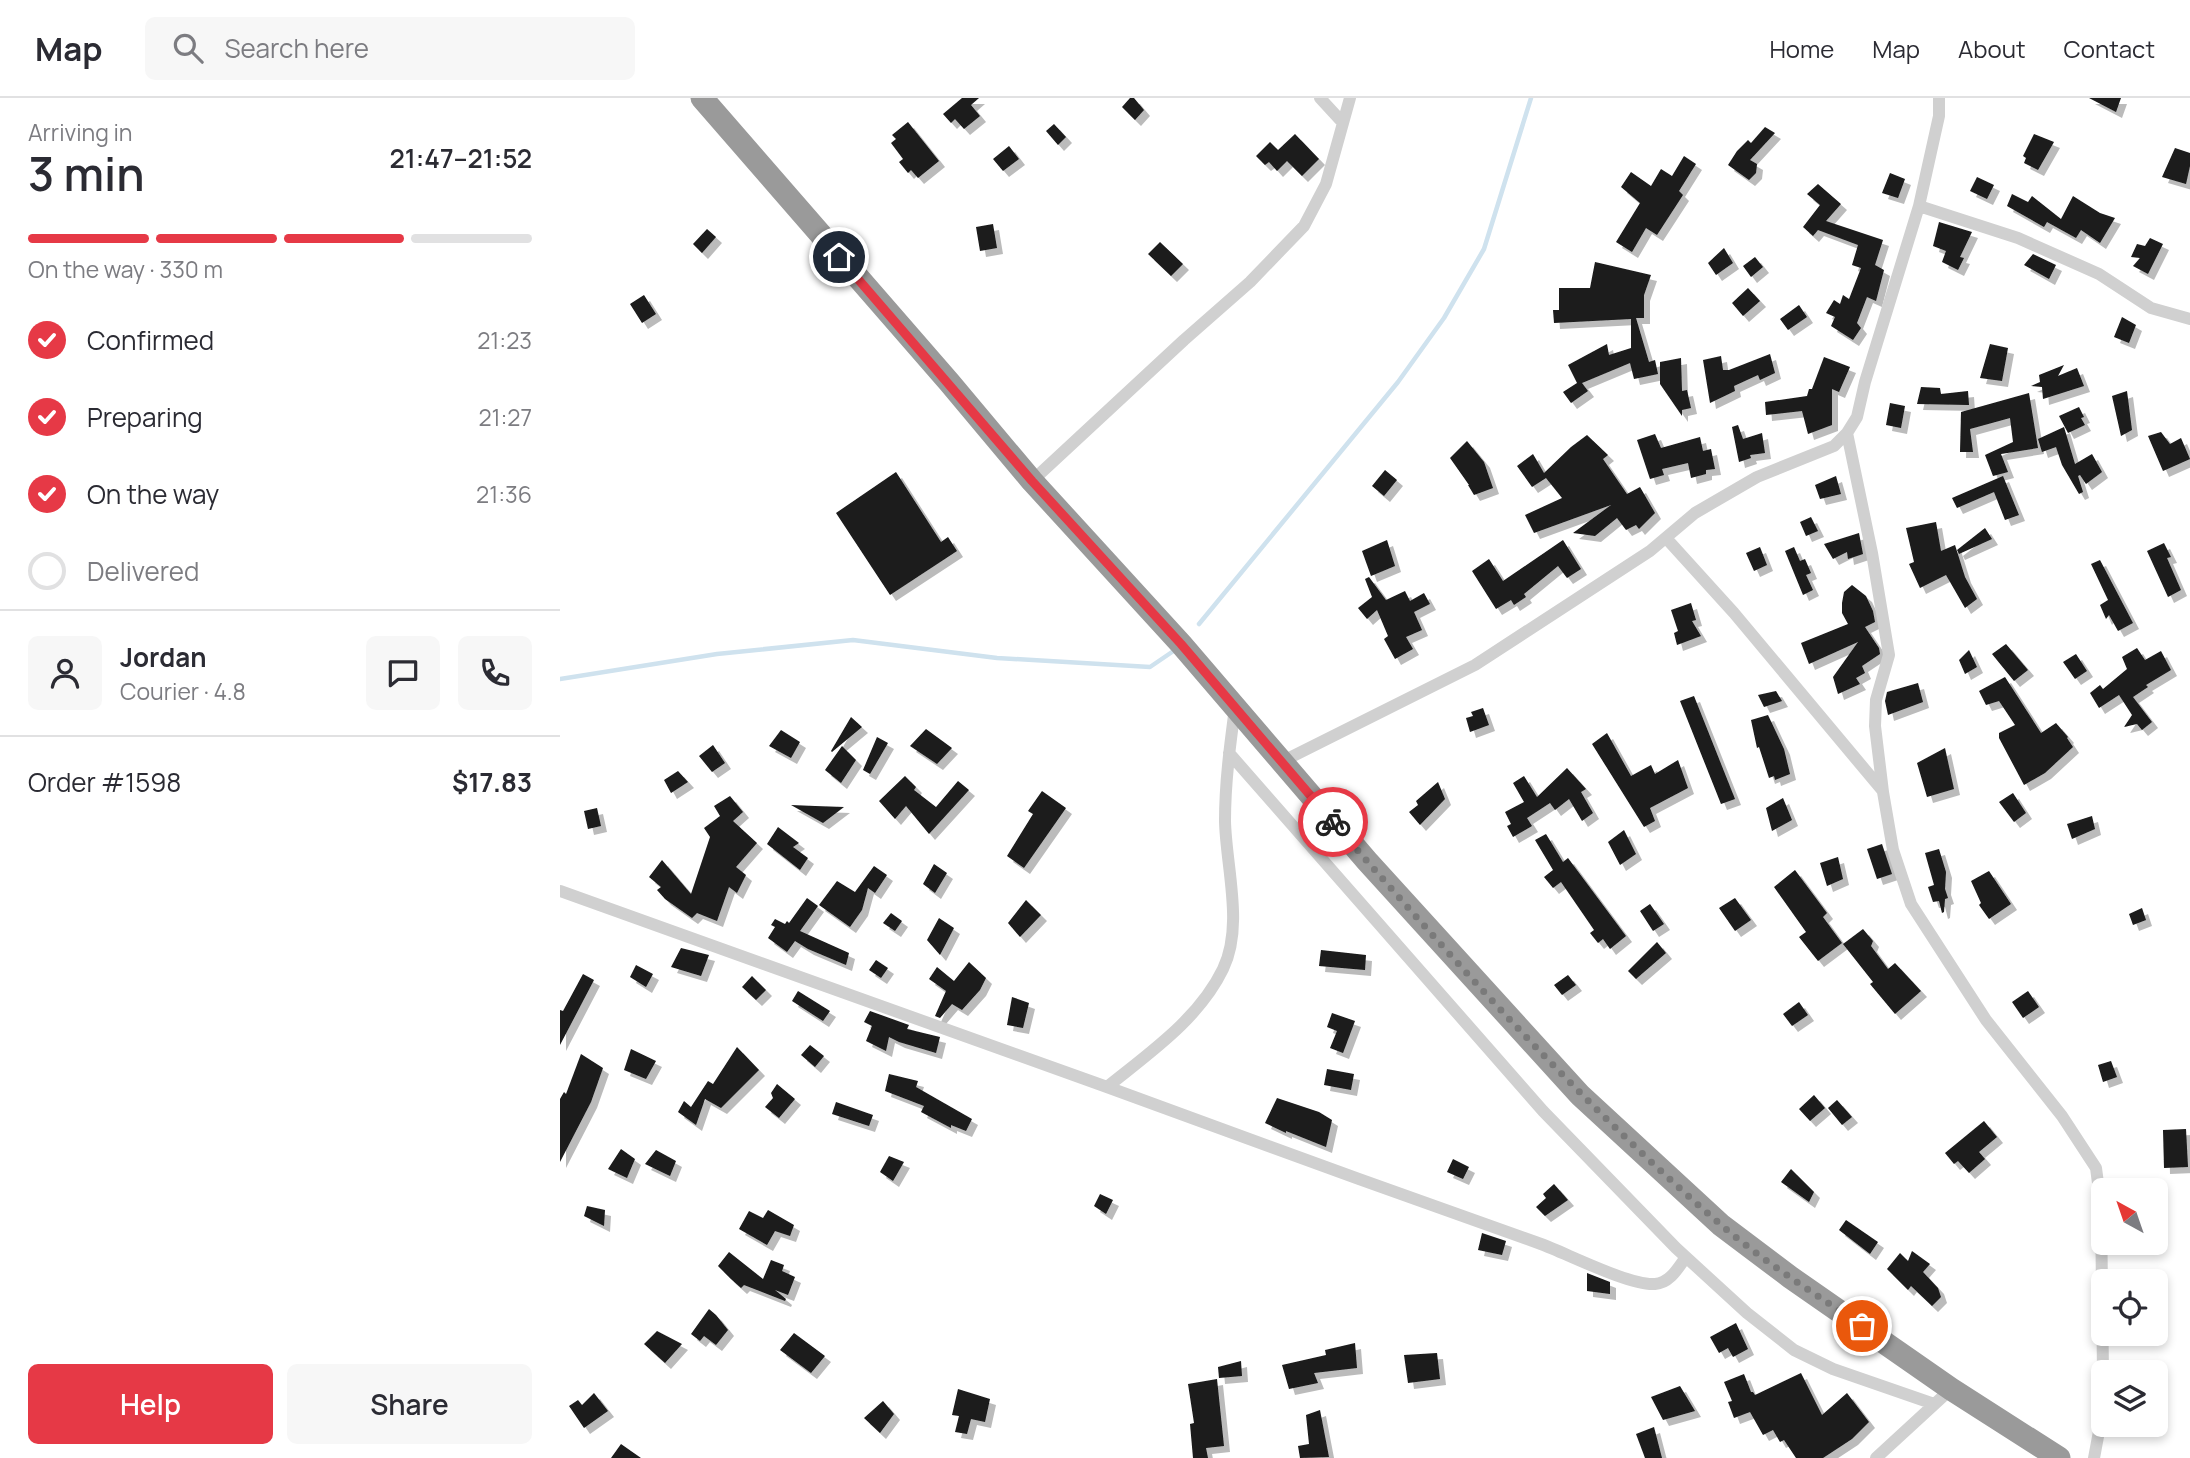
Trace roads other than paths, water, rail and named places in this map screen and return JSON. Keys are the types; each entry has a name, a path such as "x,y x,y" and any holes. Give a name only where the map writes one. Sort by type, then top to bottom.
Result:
{"highway":[{"path":"706,99 1032,481 1181,644 1281,762 1580,1095 1721,1225 1942,1397 2059,1458"}],"street":[{"path":"1320,98 1343,123"},
{"path":"1032,481 1250,282 1304,226 1326,184 1350,98"},
{"path":"1281,762 1475,665 1650,551 1695,513 1757,477 1834,446 1847,433 1857,417 1865,382 1919,206 1939,116 1939,98"},
{"path":"1919,206 2018,238 2099,274 2151,308 2190,319"},
{"path":"1847,433 1872,553 1889,655 1876,700 1875,726 1882,792 1893,850 1916,913 1986,1020 2062,1116 2096,1168 2101,1206 2103,1373 2100,1426 2094,1458"},
{"path":"1666,538 1734,613 1882,792"},
{"path":"1107,1087 1160,1045 1199,1006 1224,968 1234,933 1225,820 1235,708"},
{"path":"1229,753 1543,1111 1686,1257 1747,1313 1794,1350 1833,1369 1942,1397"},
{"path":"560,891 1544,1245 1636,1282 1654,1284 1666,1281 1686,1257"},
{"path":"1876,1458 1942,1397"}],"waterway":[{"path":"1199,624 1398,382 1444,318 1484,249 1531,98"},
{"path":"560,679 717,654 853,640 997,658 1150,667 1172,652"}]}
